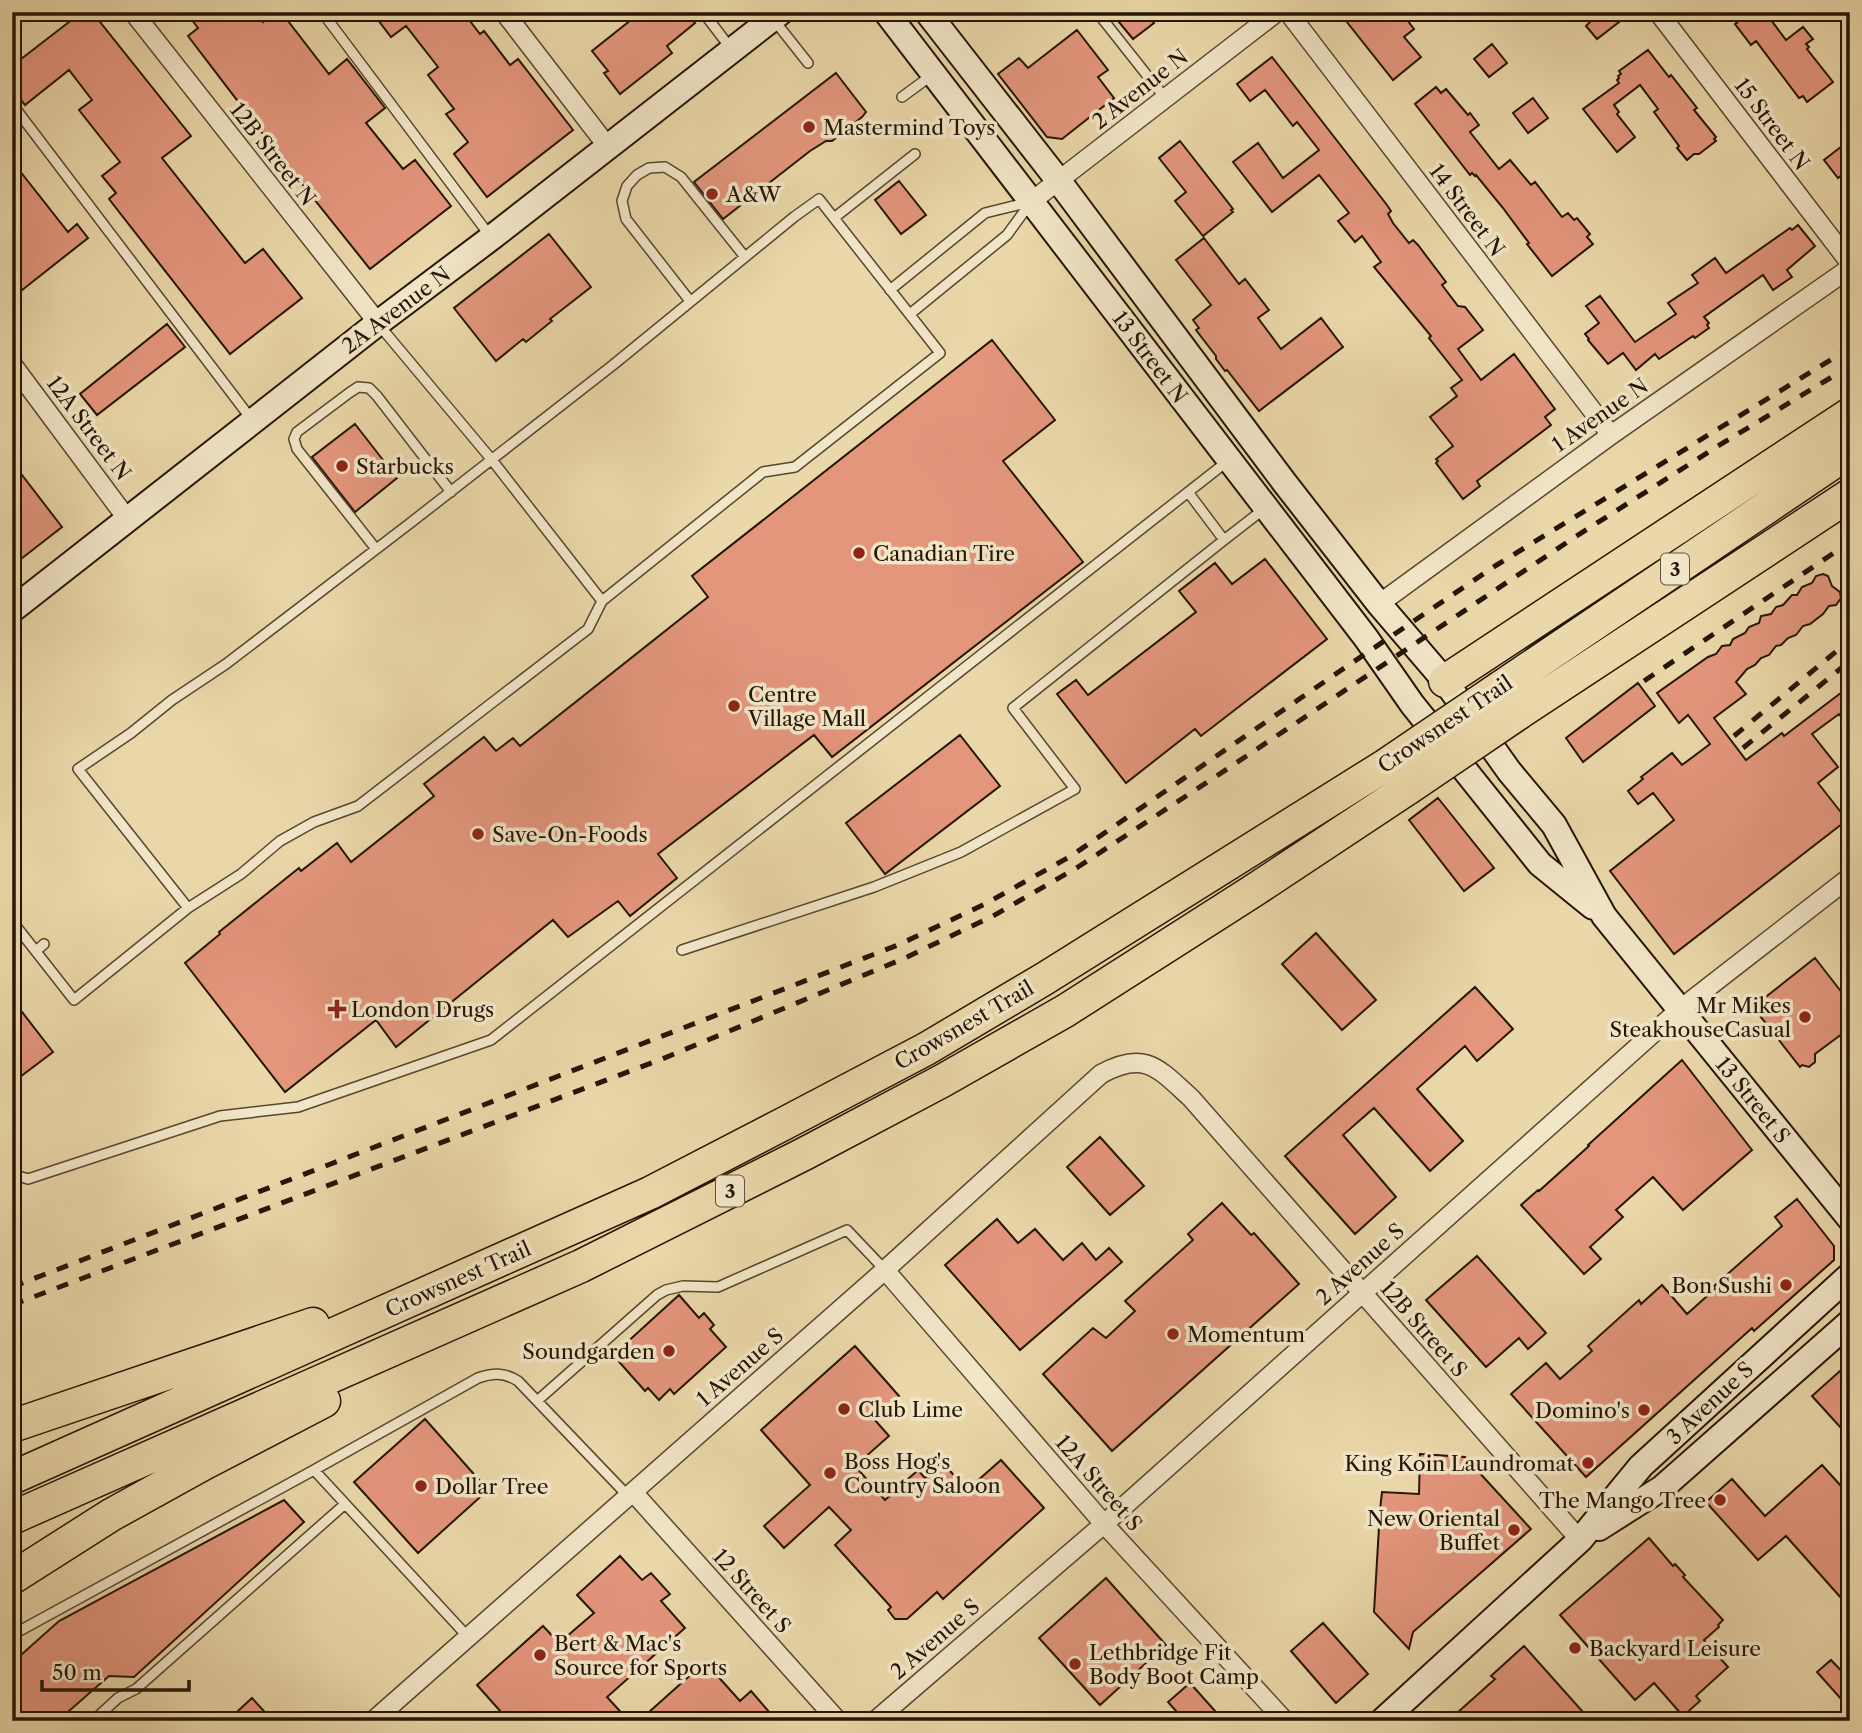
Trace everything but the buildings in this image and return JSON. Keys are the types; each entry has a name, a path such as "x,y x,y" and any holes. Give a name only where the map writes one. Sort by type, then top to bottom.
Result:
{"highway":[{"path":"1445,681 1850,414"},
{"name":"Crowsnest Trail","path":"12,1478 650,1193 926,1049 1044,979 1386,765 1850,451"},
{"name":"Crowsnest Trail","path":"12,1518 581,1266 943,1081 1065,1011 1253,891 1850,495"},
{"path":"12,1426 490,1265"},
{"path":"12,1578 111,1515 205,1463 581,1266"}],"street":[{"name":"12B Street N","path":"133,12 378,323"},
{"path":"504,12 608,147"},
{"name":"13 Street N","path":"886,12 1366,638 1412,704"},
{"name":"13 Street N","path":"927,12 1058,180 1208,383 1379,604 1445,681"},
{"name":"2 Avenue N","path":"1032,201 1277,12"},
{"name":"14 Street N","path":"1288,12 1611,435"},
{"name":"15 Street N","path":"1658,12 1850,265"},
{"name":"2A Avenue N","path":"13,608 777,15"},
{"name":"1 Avenue N","path":"1379,604 1850,265"},
{"name":"12A Street N","path":"12,363 128,520"},
{"name":"13 Street S","path":"1445,681 1509,771 1554,825 1604,916 1850,1219"},
{"name":"13 Street S","path":"1412,704 1540,864 1604,916"},
{"name":"2 Avenue S","path":"875,1721 1104,1524 1679,1010 1850,877"},
{"name":"12B Street S","path":"1144,1063 1169,1077 1191,1098 1580,1540"},
{"name":"1 Avenue S","path":"378,1719 1101,1074 1119,1065 1144,1063"},
{"name":"12A Street S","path":"884,1270 1104,1524 1285,1721"},
{"name":"3 Avenue S","path":"1382,1721 1580,1540 1641,1466 1850,1275"},
{"name":"3 Avenue S","path":"1580,1540 1662,1488 1850,1322"},
{"name":"12 Street S","path":"630,1494 838,1721"}],"lane":[{"path":"322,12 491,238"},
{"path":"703,12 732,50"},
{"path":"1097,12 1165,98"},
{"path":"777,15 808,63"},
{"path":"902,97 932,75"},
{"path":"12,104 253,422"},
{"path":"834,218 915,154"},
{"path":"690,301 625,219 622,201 626,186 637,175 649,168 665,167 681,177 745,257"},
{"path":"12,921 74,1000 188,908 241,874 280,841 314,822 358,806 588,629 602,601 762,471 795,467 940,353 820,199 376,550 226,664 78,769 188,908"},
{"path":"890,290 985,213 1032,201"},
{"path":"910,314 1007,235 1032,201"},
{"path":"378,323 492,460 602,601"},
{"path":"376,550 297,449 294,439 297,432 358,387 369,388 451,492"},
{"path":"12,1174 28,1180 220,1116 298,1107 491,1040 1229,460"},
{"path":"1188,492 1224,540"},
{"path":"682,950 874,887 961,852 1075,789 1013,708 1266,508"},
{"path":"36,951 44,944"},
{"path":"537,1401 666,1290 684,1286 718,1287 847,1230 884,1270"},
{"path":"12,1635 489,1374 511,1376 630,1494"},
{"path":"314,1470 468,1637"},
{"path":"93,1721 118,1698 136,1689 345,1504"}],"railway":[{"path":"12,1287 898,945 985,904 1071,856 1495,566 1850,348"},
{"path":"12,1305 662,1059 905,958 993,916 1078,867 1575,537 1850,366"},
{"path":"1644,681 1850,542"},
{"path":"1734,736 1850,640"},
{"path":"1743,748 1850,661"}],"place":[{"name":"Mastermind Toys","path":"809,127"},
{"name":"A&W","path":"712,194"},
{"name":"Starbucks","path":"342,466"},
{"name":"Canadian Tire","path":"859,553"},
{"name":"Centre Village Mall","path":"734,706"},
{"name":"Save-On-Foods","path":"478,834"},
{"name":"London Drugs","path":"337,1009"},
{"name":"Mr Mikes SteakhouseCasual","path":"1805,1017"},
{"name":"Bon Sushi","path":"1786,1285"},
{"name":"Momentum","path":"1173,1334"},
{"name":"Soundgarden","path":"669,1351"},
{"name":"Club Lime","path":"844,1409"},
{"name":"Domino's","path":"1644,1410"},
{"name":"King Koin Laundromat","path":"1588,1463"},
{"name":"Boss Hog's Country Saloon","path":"830,1473"},
{"name":"Dollar Tree","path":"421,1486"},
{"name":"The Mango Tree","path":"1720,1500"},
{"name":"New Oriental Buffet","path":"1514,1530"},
{"name":"Backyard Leisure","path":"1575,1648"},
{"name":"Bert & Mac's Source for Sports","path":"540,1655"},
{"name":"Lethbridge Fit Body Boot Camp","path":"1075,1664"}]}
